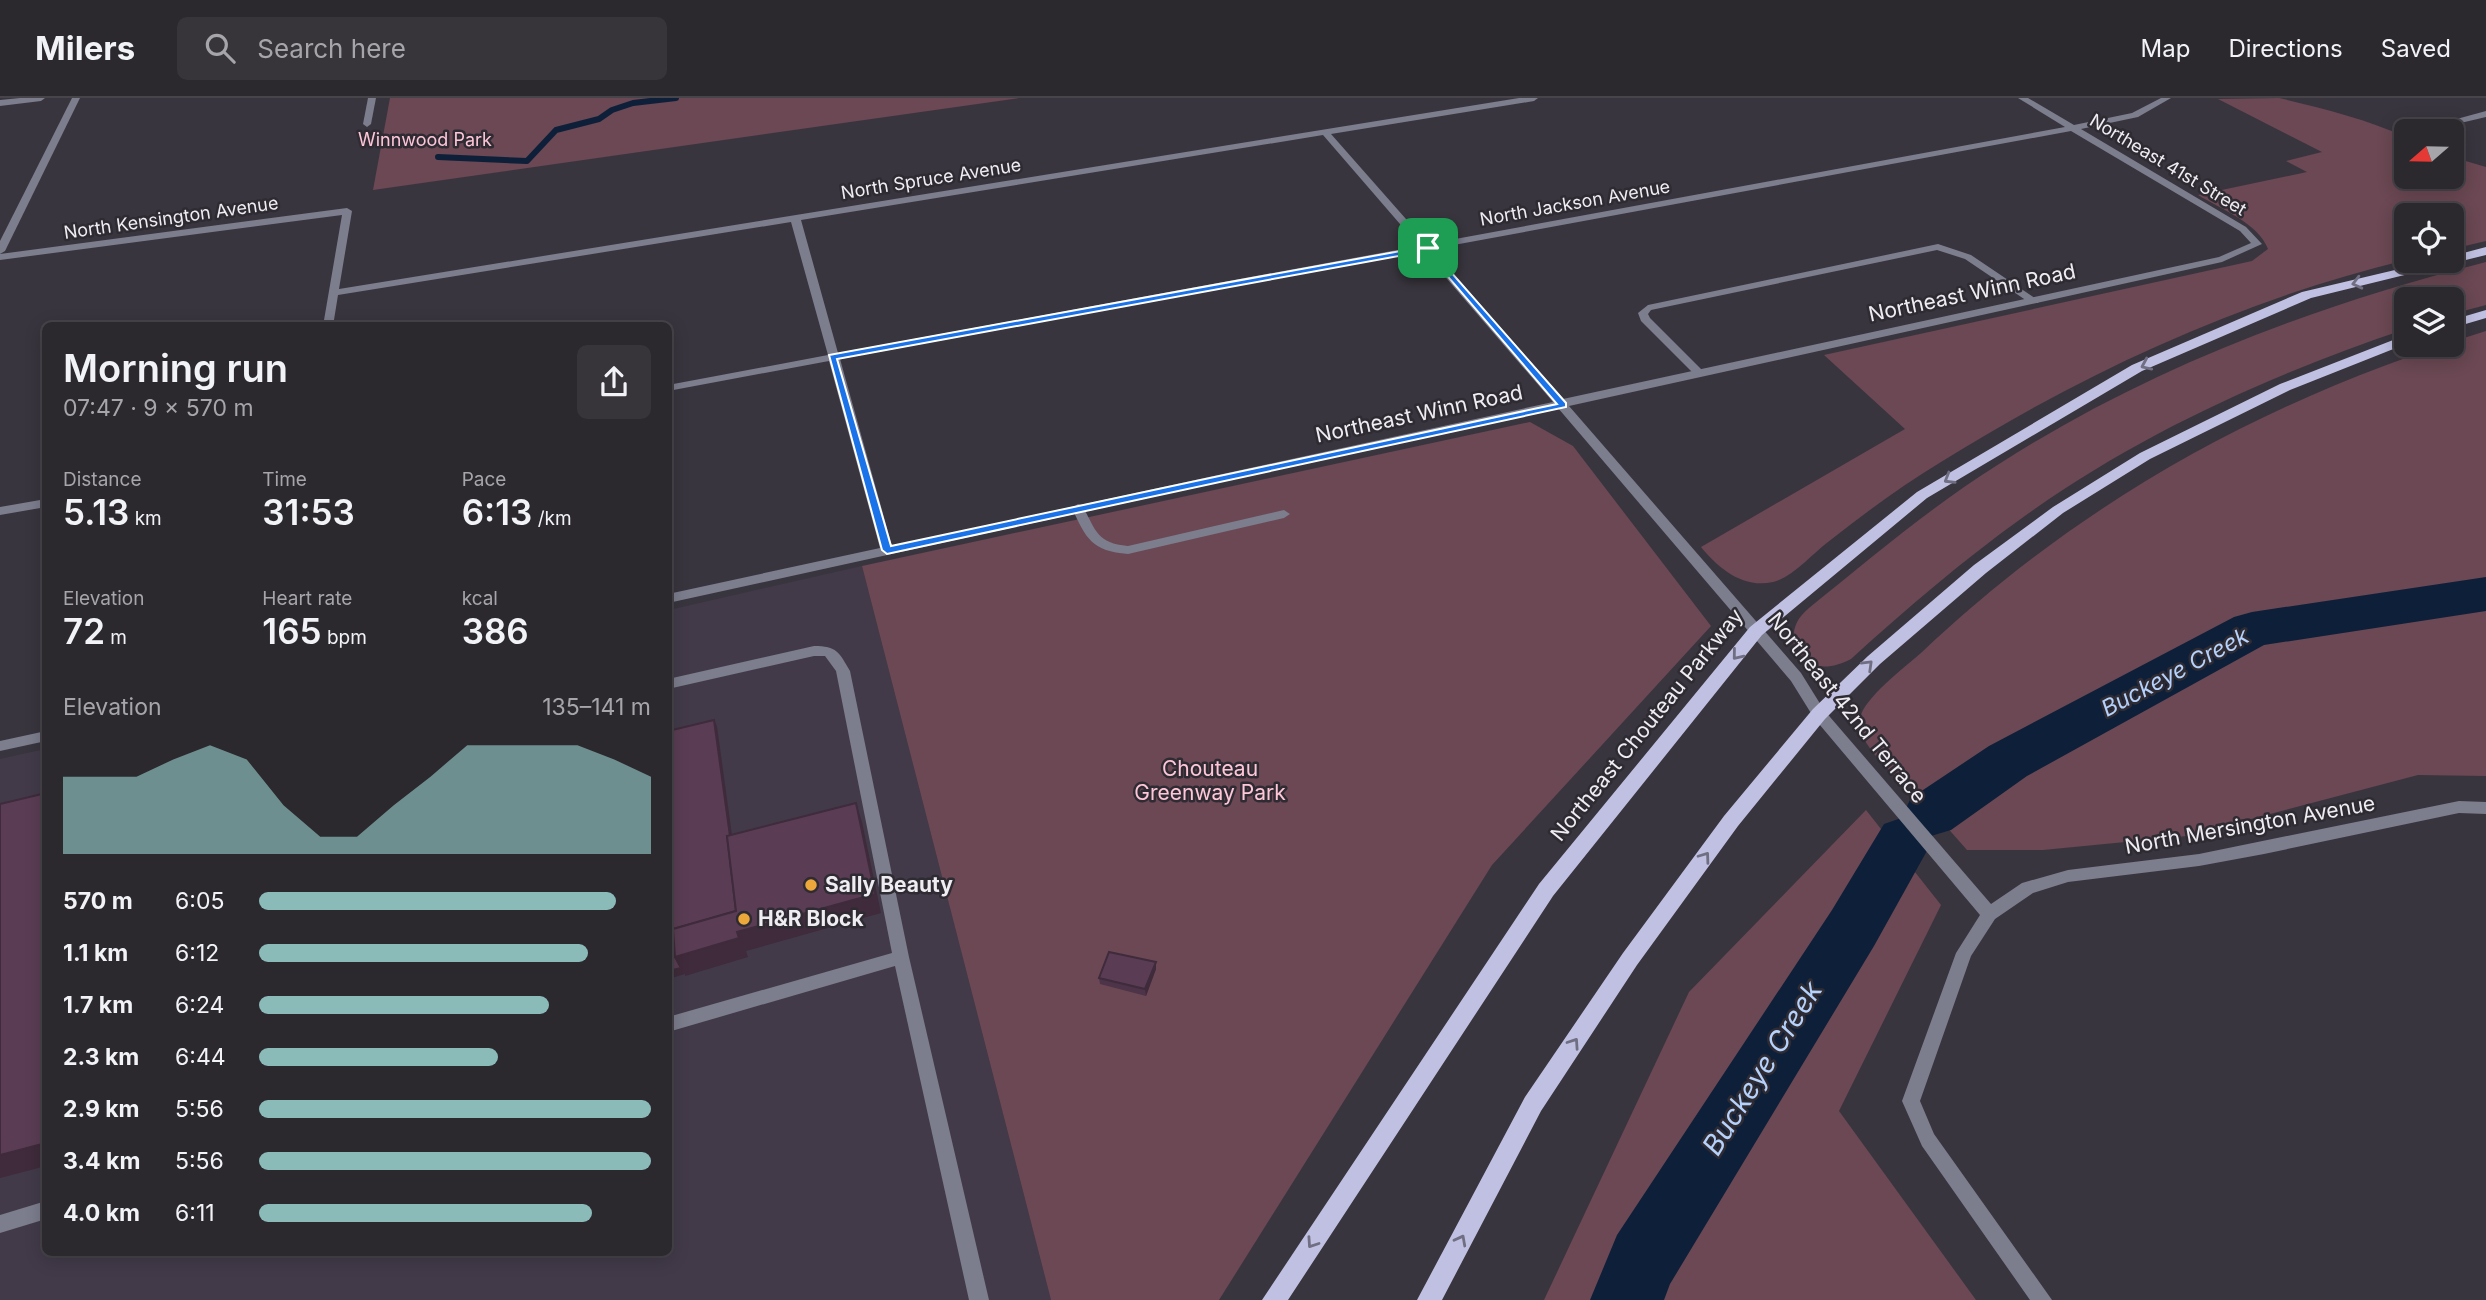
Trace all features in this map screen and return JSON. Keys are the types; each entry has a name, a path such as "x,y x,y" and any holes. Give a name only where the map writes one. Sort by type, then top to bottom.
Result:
{"main road":[{"name":"Northeast Chouteau Parkway","path":"2464,256 2486,251"},
{"name":"Northeast Chouteau Parkway","path":"1274,1300 1546,891 1756,631 1922,495 2137,368 2306,295 2396,273"},
{"path":"2464,320 2486,314"},
{"path":"1429,1300 1533,1104 1630,959 1731,821 1819,714 1874,660 1980,569 2058,510 2145,456 2217,418 2285,387 2394,344"}],"street":[{"path":"0,103 41,98"},
{"path":"0,251 76,98"},
{"path":"367,124 372,98"},
{"name":"North Spruce Avenue","path":"334,293 1534,98"},
{"name":"Northeast 41st Street","path":"2022,98 2243,229 2257,244"},
{"name":"North Jackson Avenue","path":"672,387 2074,127 2135,115 2167,98"},
{"path":"2464,119 2486,114"},
{"name":"Northeast 42nd Terrace","path":"1325,132 1796,677 1819,714 1989,914"},
{"name":"North Kensington Avenue","path":"0,257 347,211 334,293"},
{"path":"795,217 887,550"},
{"name":"Northeast Winn Road","path":"672,598 2222,259 2257,244"},
{"path":"1700,374 1645,319 1643,313 1648,309 1938,247 1968,257 2034,301"},
{"path":"329,322 334,293"},
{"path":"0,511 42,504"},
{"path":"1078,508 1094,541 1108,549 1128,550 1284,514"},
{"path":"672,683 814,651 828,651 836,658 843,671 901,957 979,1300"},
{"path":"0,746 42,737"},
{"name":"North Mersington Avenue","path":"1989,914 2028,888 2067,876 2238,853 2459,807 2486,808"},
{"path":"1989,914 1964,953 1911,1101 1928,1140 2042,1300"},
{"path":"672,1025 901,957"},
{"path":"0,1224 42,1211"}],"shaded area":[{"path":"862,566 1051,1300 0,1300 0,759 42,750 42,1256 672,1256 672,609"}],"green space":[{"name":"Winnwood Park","path":"390,98 1019,98 373,190"},
{"path":"2279,98 2360,119 2394,132 2394,189 2464,189 2464,161 2486,167 2486,241 2464,246 2464,203 2394,203 2394,263 2345,276 2224,318 2166,342 2051,398 1897,490 1780,579 1762,583 1742,580 1723,569 1701,547 1905,429 1824,355 2252,261 2268,249 2248,224 2198,195 2307,172 2286,161 2322,152 2218,99"},
{"path":"2486,262 2486,305 2464,311 2464,287 2396,287 2445,273 2464,273 2464,268"},
{"path":"2394,288 2394,333 2256,386 2112,459 2022,518 1978,551 1851,659 1827,667 1819,666 1806,660 1794,647 1796,625 1809,608 1902,533 1999,464 2114,398 2174,370 2296,320"},
{"path":"2486,331 2486,776 2418,775 2187,836 2043,850 1967,850 1907,782 1902,783 1867,745 1862,736 1860,718 1869,701 1886,683 1984,597 2049,546 2116,500 2257,420 2331,387 2407,357 2464,357 2464,338"},
{"name":"Chouteau Greenway Park","path":"1530,422 1573,446 1711,626 1492,865 1219,1300 1051,1300 862,566"},
{"path":"1866,810 1941,905 1839,1111 1976,1300 1544,1300 1689,992"}],"building":[{"path":"714,720 730,836 727,836 736,911 673,929 675,957 681,968 672,970 672,730"},
{"path":"42,794 42,1144 0,1155 0,804"},
{"path":"856,803 875,894 737,932 739,938 675,957 673,929 736,911 727,836"},
{"path":"1109,952 1156,962 1145,989 1099,978"}],"waterway":[{"path":"438,157 527,161 556,130 599,119 612,110 633,103 676,98"},
{"name":"Buckeye Creek","path":"1931,814 2008,761 2252,629 2486,594"},
{"name":"Buckeye Creek","path":"1627,1300 1643,1261 1853,928 1904,840"}],"place":[{"name":"Sally Beauty","path":"811,885"},
{"name":"H&R Block","path":"744,919"}],"route":[{"path":"1428,248 1563,405 887,550 832,357 1428,248"}]}
